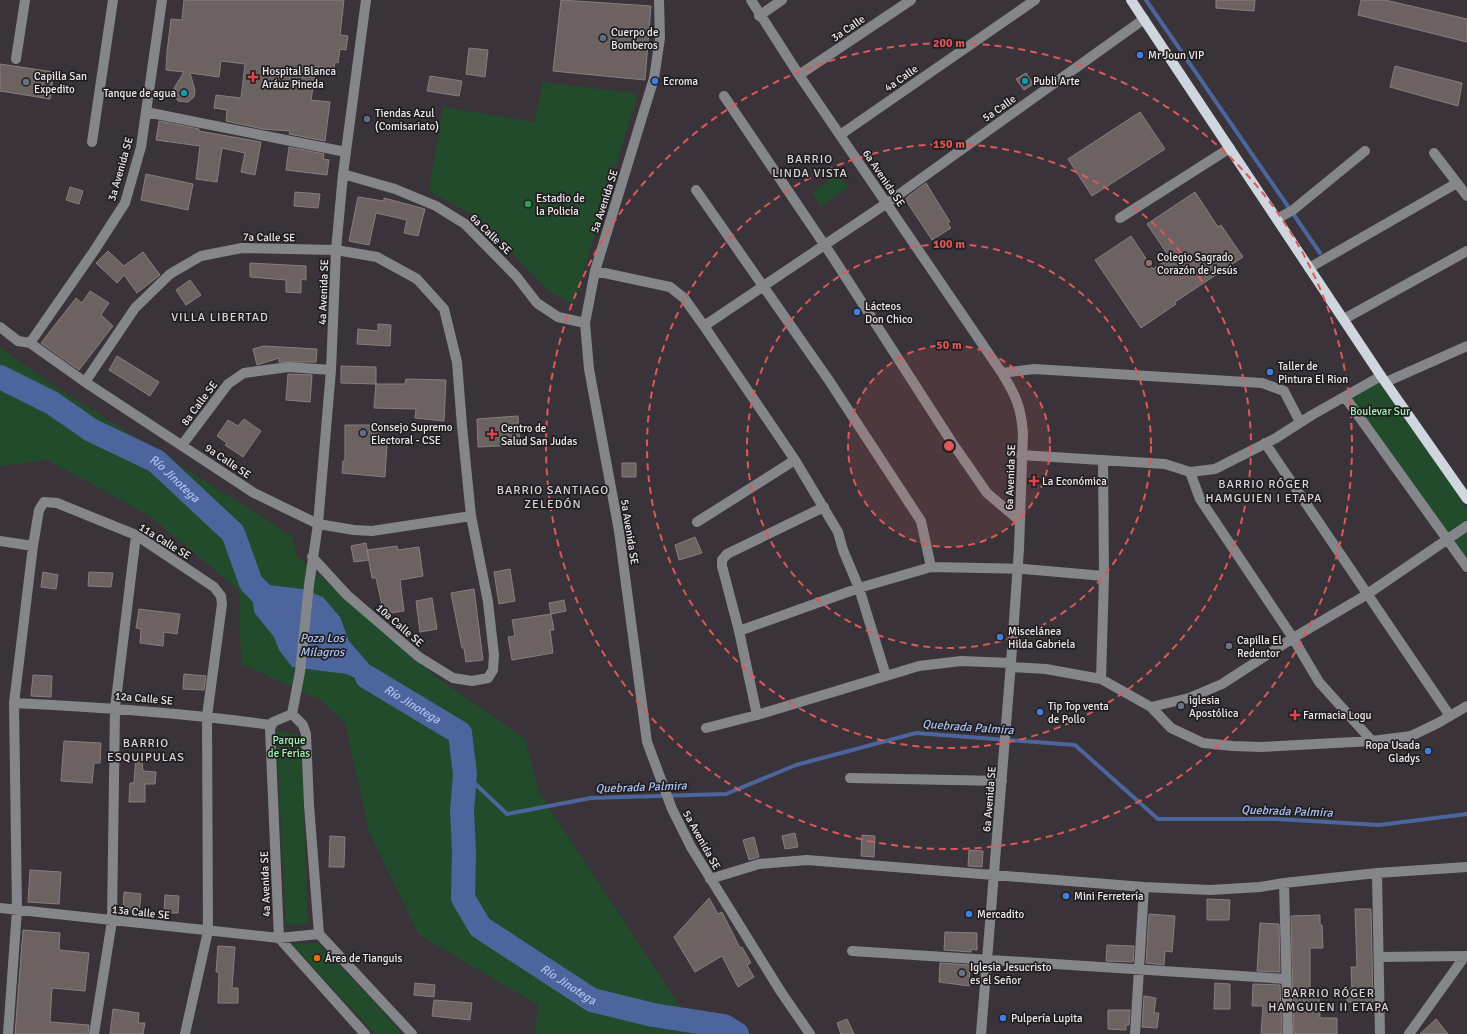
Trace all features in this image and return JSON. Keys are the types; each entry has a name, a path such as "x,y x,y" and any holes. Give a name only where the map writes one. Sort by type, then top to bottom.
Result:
{"main road":[{"path":"1131,0 1309,268 1467,499"}],"street":[{"path":"16,59 25,0"},
{"path":"92,142 113,0"},
{"name":"3a Avenida SE","path":"30,343 94,251 125,202 141,147 162,0"},
{"name":"4a Avenida SE","path":"292,714 300,672 312,557 318,524 331,370 336,250 343,174 366,0"},
{"name":"5a Avenida SE","path":"659,0 660,38 654,78 595,271 585,323 589,369 619,531 643,721 647,742 669,802 691,847 781,992 810,1034"},
{"name":"6a Avenida SE","path":"751,0 759,16 1002,373 1014,393 1022,412 1023,433 1018,568 995,874 981,1034"},
{"path":"759,16 782,0"},
{"name":"3a Calle","path":"799,75 911,0"},
{"name":"4a Calle","path":"840,135 1035,0"},
{"name":"5a Calle","path":"704,326 887,203 1144,19"},
{"path":"724,96 825,246 951,441 987,493 1020,521"},
{"path":"146,112 346,152"},
{"path":"1120,218 1230,148"},
{"path":"1277,219 1293,210 1365,151"},
{"path":"1434,153 1467,196"},
{"name":"6a Calle SE","path":"343,174 395,188 436,206 465,224 516,276 537,303 558,317 585,323"},
{"path":"1309,268 1457,183"},
{"path":"696,190 828,379 921,521 931,567"},
{"name":"7a Calle SE","path":"85,382 134,308 170,274 201,256 242,248 336,250 377,257 417,279 444,310 457,362 471,516"},
{"path":"1344,319 1467,251"},
{"path":"595,271 670,287 684,298 795,460 838,532 843,550 859,588 886,676"},
{"name":"9a Calle SE","path":"0,327 18,341 30,343 85,382 254,494 318,524 354,530 372,531 471,516"},
{"path":"1021,455 1165,464 1190,472 1215,469 1265,443 1345,397 1384,379 1467,346"},
{"name":"8a Calle SE","path":"182,445 228,384 244,373 288,367 331,370"},
{"path":"1002,373 1034,369 1262,383 1284,391 1300,422"},
{"path":"1345,397 1467,567"},
{"path":"1265,443 1366,595 1450,716"},
{"path":"697,522 795,460"},
{"path":"1100,679 1104,576 1103,460"},
{"path":"1190,472 1200,499 1293,638 1319,682 1372,741"},
{"name":"11a Calle SE","path":"33,546 39,510 44,502 57,503 136,535 214,587 221,596 222,604 207,716"},
{"path":"757,715 739,631 722,566 722,560 727,554 824,507"},
{"name":"10a Calle SE","path":"312,557 347,595 419,657 453,678 472,682 488,678 493,670 494,655 488,602 471,516"},
{"path":"1151,707 1189,698 1222,684 1293,638 1366,595 1467,526"},
{"path":"94,1034 112,921 115,708 136,535"},
{"path":"0,541 33,546 14,703 17,910 8,1034"},
{"path":"739,631 859,588 931,567 1018,568 1104,576"},
{"path":"706,728 757,715 919,666 960,661 1046,669 1100,679 1151,707 1171,728 1203,743 1261,746 1372,741 1411,736 1467,706"},
{"name":"12a Calle SE","path":"14,703 115,708 207,716 271,725"},
{"path":"271,725 273,722 292,714 303,725 306,734 309,805 319,934 412,1034"},
{"path":"186,1034 208,931 207,716"},
{"name":"4a Avenida SE","path":"271,725 279,938"},
{"path":"850,778 1002,781"},
{"path":"710,879 759,864 807,860 1144,887 1210,890 1260,887 1377,873 1467,867"},
{"path":"1377,873 1380,1034"},
{"path":"1284,883 1288,1034"},
{"path":"1135,1034 1144,887"},
{"name":"13a Calle SE","path":"0,908 279,938 319,934"},
{"path":"279,938 365,1034"},
{"path":"852,950 1286,979"},
{"path":"1379,957 1466,956"},
{"path":"1409,1034 1466,956"}],"green space":[{"name":"Estadio de la Policía","path":"543,82 638,94 573,304 548,291 475,216 429,191 443,107 534,122"},
{"path":"838,174 848,187 821,206 812,193"},
{"path":"0,348 62,391 292,536 297,556 436,677 525,739 539,792 698,1034 535,1034 538,1005 419,935 369,832 345,723 321,700 241,664 239,590 147,514 47,460 0,466"},
{"name":"Boulevar Sur","path":"1381,378 1467,509 1467,524 1444,539 1348,398"},
{"path":"1467,529 1467,573 1446,542"},
{"name":"Parque de Ferias","path":"276,731 301,735 308,924 286,925"},
{"path":"318,943 380,1008 402,1034 375,1034 291,944"}],"water":[{"name":"Poza Los Milagros","path":"251,583 302,589 323,597 340,617 349,641 395,694 346,674 292,667 279,650 274,637 254,612"}],"building":[{"name":"Hospital Blanca Aráuz Pineda","path":"184,0 344,0 340,35 348,36 346,50 340,49 338,63 335,62 334,69 316,67 311,100 330,102 325,141 289,134 290,131 263,129 226,121 227,110 214,108 216,95 241,98 245,64 221,61 219,77 190,73 195,90 194,97 188,102 178,101 174,95 174,88 184,72 166,70 167,52 171,19 182,20"},
{"name":"Cuerpo de Bomberos","path":"561,0 651,6 645,80 553,71"},
{"path":"1216,0 1255,0 1254,11 1216,8"},
{"path":"1361,0 1385,0 1467,19 1467,42 1358,15"},
{"path":"469,48 488,50 485,77 466,74"},
{"name":"Capilla San Expedito","path":"0,64 54,72 50,99 0,91"},
{"path":"1395,66 1462,83 1458,106 1390,87"},
{"name":"Publi Arte","path":"1026,73 1033,84 1024,90 1016,79"},
{"path":"430,76 462,81 459,96 427,91"},
{"path":"1140,112 1165,149 1092,196 1068,159"},
{"path":"159,121 199,129 199,131 261,142 255,175 241,172 245,153 222,148 217,182 196,179 200,146 156,140"},
{"path":"289,147 324,154 323,159 329,160 327,175 286,170"},
{"path":"146,174 193,184 188,210 141,200"},
{"path":"926,183 950,222 947,223 951,228 932,240 907,202 906,198"},
{"path":"70,187 83,191 79,204 66,200"},
{"path":"295,192 320,194 318,208 294,206"},
{"path":"1195,192 1218,227 1221,225 1243,257 1175,302 1176,304 1141,328 1095,260 1131,236 1153,269 1170,258 1147,224"},
{"path":"358,197 384,201 384,198 425,209 418,236 404,233 407,220 376,213 369,245 349,241"},
{"path":"108,251 124,266 143,252 160,275 137,293 124,275 117,283 96,263"},
{"path":"250,263 306,266 306,280 301,279 301,293 286,292 286,280 250,277"},
{"path":"190,280 201,295 186,305 176,290"},
{"path":"90,291 109,303 101,315 113,326 79,370 41,343 76,298 82,303"},
{"path":"378,324 391,325 390,346 357,344 358,329 378,331"},
{"path":"264,346 317,349 316,362 279,362 279,358 257,365 253,349"},
{"path":"117,356 159,382 150,396 109,370"},
{"path":"341,366 376,367 376,384 341,383"},
{"path":"288,374 312,375 310,402 286,400"},
{"path":"406,379 446,380 444,421 415,418 416,409 374,408 376,384 405,384"},
{"path":"518,416 520,445 478,447 477,419"},
{"path":"244,419 261,431 243,457 225,445 227,443 217,436 228,420 238,426"},
{"path":"345,425 380,425 380,444 387,444 385,477 342,473 343,461 345,461"},
{"path":"622,463 636,463 636,477 622,477"},
{"path":"695,537 702,553 679,560 675,545"},
{"path":"366,543 369,560 354,562 351,546"},
{"path":"397,546 398,550 419,547 423,576 400,580 404,611 384,614 376,578 372,578 367,550"},
{"path":"510,569 515,601 499,604 494,572"},
{"path":"43,572 58,575 56,589 41,587"},
{"path":"89,572 113,573 111,587 88,586"},
{"path":"474,589 483,660 466,662 451,593"},
{"path":"432,598 437,629 420,632 416,601"},
{"path":"564,600 566,611 551,614 549,603"},
{"path":"139,609 180,614 177,634 164,632 163,646 140,643 141,629 136,628"},
{"path":"551,614 554,630 550,630 553,653 512,660 508,637 515,636 512,620"},
{"path":"184,674 206,676 204,690 183,689"},
{"path":"33,675 52,676 51,697 31,696"},
{"path":"64,741 101,743 100,763 94,763 92,783 61,781"},
{"path":"141,753 143,771 156,772 155,784 145,784 145,802 129,802 130,783 134,783 136,754"},
{"path":"795,833 798,847 785,849 782,836"},
{"path":"862,835 875,836 874,857 861,856"},
{"path":"330,836 345,837 344,867 329,867"},
{"path":"754,837 759,857 749,860 743,840"},
{"path":"969,850 983,851 982,867 968,866"},
{"path":"30,870 61,872 59,904 28,902"},
{"path":"124,892 141,894 139,912 123,911"},
{"path":"165,895 179,896 178,913 164,913"},
{"path":"709,898 718,914 722,912 740,948 742,947 751,963 747,965 754,977 738,987 722,956 695,972 674,937"},
{"path":"1207,899 1230,900 1229,920 1207,920"},
{"path":"1355,909 1371,909 1373,1002 1347,1002 1346,989 1352,989 1351,967 1357,967"},
{"path":"1149,914 1175,916 1172,952 1165,951 1164,965 1146,963"},
{"path":"1320,915 1323,948 1310,948 1310,997 1319,997 1320,1018 1337,1018 1337,1034 1294,1034 1291,916"},
{"path":"1260,923 1279,924 1280,972 1257,971"},
{"path":"23,930 60,933 59,950 89,953 85,991 52,988 50,1022 89,1025 88,1034 15,1034"},
{"path":"945,932 977,933 977,950 971,949 971,952 944,950"},
{"path":"1107,945 1134,946 1133,962 1106,961"},
{"path":"218,946 235,947 232,988 238,988 238,1003 218,1003 219,972 216,972"},
{"path":"940,963 970,965 969,986 939,982"},
{"path":"415,983 435,985 434,997 414,995"},
{"path":"1215,983 1230,984 1230,1009 1214,1009"},
{"path":"1253,984 1280,985 1282,1034 1261,1034 1263,1006 1252,1006"},
{"path":"1144,996 1156,998 1154,1013 1159,1013 1157,1028 1142,1027"},
{"path":"434,1000 472,1003 470,1020 432,1016"},
{"path":"113,1009 139,1013 138,1023 145,1023 143,1034 110,1034"},
{"path":"1108,1010 1130,1010 1129,1025 1126,1025 1126,1030 1108,1029"},
{"path":"847,1019 854,1034 841,1034 837,1023"},
{"path":"1436,1019 1448,1034 1420,1034"}],"waterway":[{"path":"1146,0 1320,253"},
{"name":"Río Jinotega","path":"0,377 52,403 91,430 156,461 233,533 251,583 275,607"},
{"name":"Río Jinotega","path":"367,677 460,733 465,774 462,811 464,851 463,898 480,927 592,1000 653,1015 724,1026 737,1034"},
{"name":"Quebrada Palmira","path":"465,774 507,814 591,798 726,794 796,765 916,733 1075,745 1158,819 1276,819 1379,825 1467,814"}],"place":[{"name":"Cuerpo de Bomberos","path":"603,38"},
{"name":"Mr Joun VIP","path":"1140,55"},
{"name":"Hospital Blanca Aráuz Pineda","path":"253,77"},
{"name":"Ecroma","path":"655,81"},
{"name":"Publi Arte","path":"1025,81"},
{"name":"Capilla San Expedito","path":"26,82"},
{"name":"Tanque de agua","path":"184,93"},
{"name":"Tiendas Azul (Comisariato)","path":"367,119"},
{"name":"Estadio de la Policía","path":"528,204"},
{"name":"Colegio Sagrado Corazón de Jesús","path":"1149,263"},
{"name":"Lácteos Don Chico","path":"857,312"},
{"name":"Taller de Pintura El Rion","path":"1270,372"},
{"name":"Consejo Supremo Electoral - CSE","path":"363,433"},
{"name":"Centro de Salud San Judas","path":"492,434"},
{"name":"La Económica","path":"1034,481"},
{"name":"Miscelánea Hilda Gabriela","path":"1000,637"},
{"name":"Capilla El Redentor","path":"1229,646"},
{"name":"iglesia Apostólica","path":"1181,706"},
{"name":"Tip Top venta de Pollo","path":"1040,712"},
{"name":"Farmacia Logu","path":"1295,715"},
{"name":"Ropa Usada Gladys","path":"1428,751"},
{"name":"Mini Ferretería","path":"1066,896"},
{"name":"Mercadito","path":"969,914"},
{"name":"Área de Tianguis","path":"317,958"},
{"name":"Iglesia Jesucristo es el Señor","path":"962,973"},
{"name":"Pulpería Lupita","path":"1003,1018"}],"district":[{"name":"BARRIO LINDA VISTA","path":"810,166"},
{"name":"VILLA LIBERTAD","path":"220,317"},
{"name":"BARRIO RÓGER HAMGUIEN I ETAPA","path":"1264,491"},
{"name":"BARRIO SANTIAGO ZELEDÓN","path":"553,497"},
{"name":"BARRIO ESQUIPULAS","path":"146,750"},
{"name":"BARRIO RÓGER HAMGUIEN II ETAPA","path":"1329,1000"}]}
